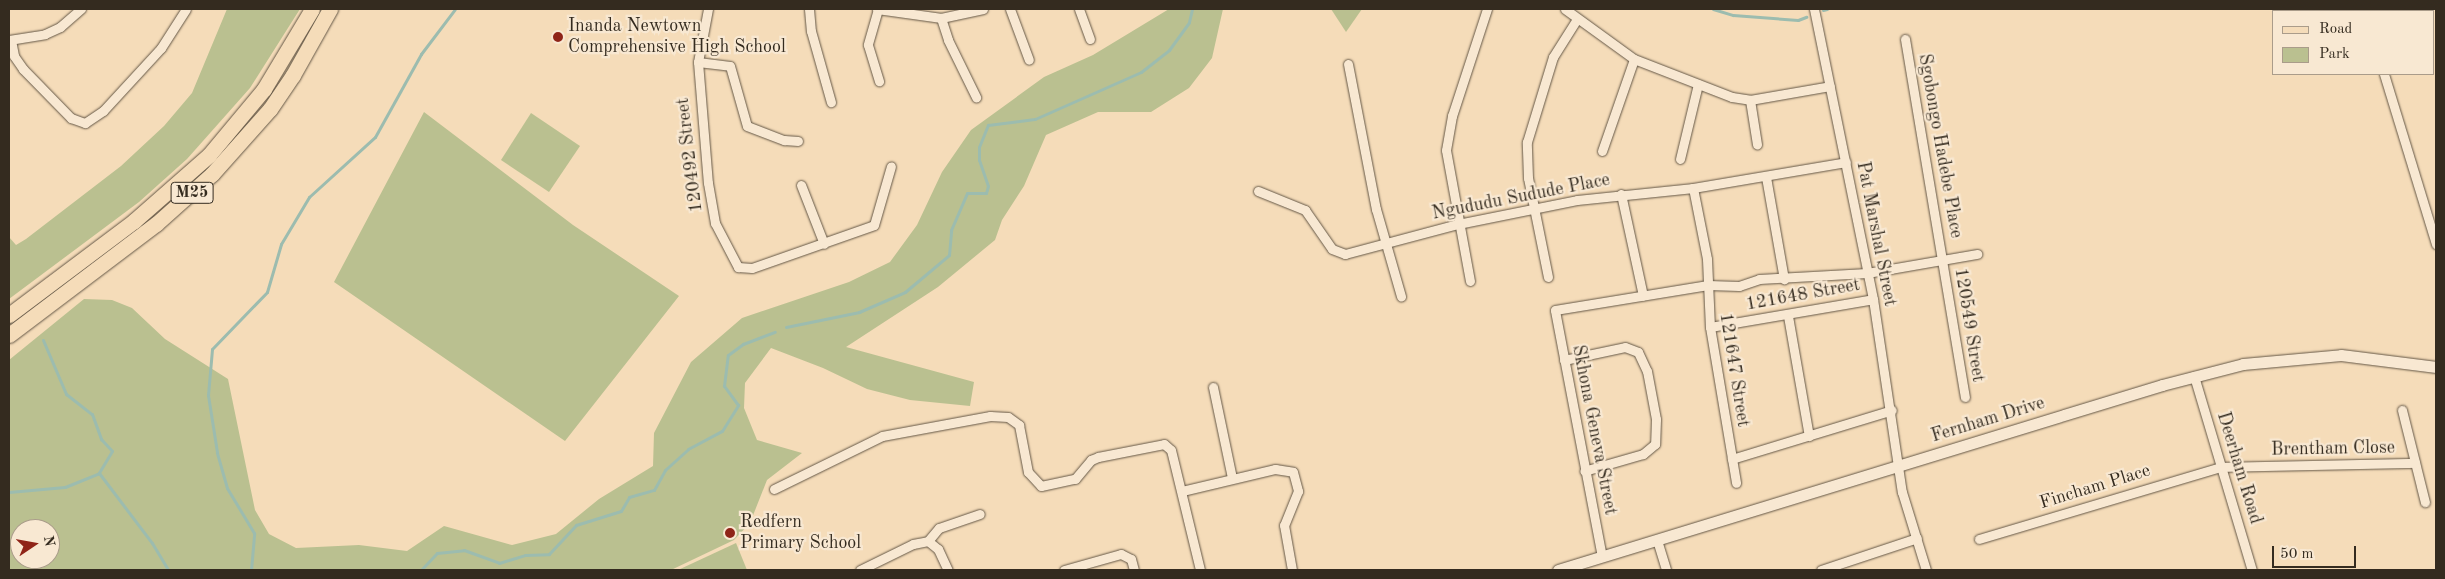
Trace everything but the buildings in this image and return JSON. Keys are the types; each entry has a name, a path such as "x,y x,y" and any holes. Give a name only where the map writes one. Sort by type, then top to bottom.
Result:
{"main road":[{"name":"M25","path":"9,315 134,221 209,155 264,89 312,9"},
{"name":"M25","path":"9,335 156,224 212,174 270,109 293,75 330,9"}],"street":[{"path":"81,9 60,27 45,34 10,40 14,56 23,69 71,118 84,123 103,112 161,48 186,9"},
{"name":"120492 Street","path":"708,9 698,62 711,204 715,223 734,262 743,269 752,268 874,225 891,166"},
{"path":"809,9 811,31 830,102"},
{"path":"879,81 868,45 878,9 941,18 983,9"},
{"path":"1010,9 1029,60"},
{"path":"1079,9 1090,39"},
{"path":"1470,280 1448,172 1448,134 1487,9"},
{"path":"1565,9 1634,60 1698,84 1750,100 1830,86"},
{"name":"Pat Marshal Street","path":"1814,9 1873,299 1892,410 1897,466 1926,570"},
{"path":"941,18 948,40 976,97"},
{"path":"1548,277 1528,178 1527,142 1553,57 1577,18"},
{"name":"Sgobongo Hadebe Place","path":"1905,39 1942,258"},
{"path":"1602,151 1634,60"},
{"path":"698,62 730,66 747,126 784,140 798,141"},
{"path":"1348,64 1376,209 1401,296"},
{"path":"2384,75 2436,244"},
{"path":"1680,159 1698,84"},
{"path":"1750,100 1757,144"},
{"name":"Ngududu Sudude Place","path":"1258,192 1305,210 1327,243 1340,254 1458,224 1535,208 1621,194 1693,188 1846,162"},
{"path":"1766,177 1784,279"},
{"path":"801,184 824,244"},
{"name":"121647 Street","path":"1693,188 1707,259 1710,328 1736,483"},
{"path":"1621,194 1643,296 1708,285 1730,287 1758,279 1867,273 1942,258 1977,254"},
{"name":"120549 Street","path":"1942,258 1965,397"},
{"name":"Skhona Geneva Street","path":"1602,556 1584,471 1555,310 1643,296"},
{"name":"121648 Street","path":"1710,328 1788,316 1873,299"},
{"path":"1788,316 1809,436"},
{"path":"1564,360 1616,348 1638,352 1647,371 1656,419 1655,444 1643,454 1584,471"},
{"name":"Fernham Drive","path":"1558,570 2194,376 2243,364 2312,356 2365,357 2436,366"},
{"name":"Deerham Road","path":"2194,376 2252,570"},
{"path":"1212,387 1232,478"},
{"name":"121647 Street","path":"1732,459 1892,410"},
{"name":"Brentham Close","path":"2402,410 2425,502"},
{"path":"774,489 882,436 1000,416 1008,417 1019,425 1028,472 1041,486 1075,479 1091,460 1098,456 1164,444 1171,450 1200,570"},
{"name":"Brentham Close","path":"2221,467 2415,463"},
{"name":"Fincham Place","path":"1979,539 2221,467"},
{"path":"1182,491 1232,478 1284,468 1293,472 1298,491 1284,525 1292,570"},
{"path":"860,570 913,544 928,541 939,528 980,514"},
{"path":"1821,570 1917,538"},
{"path":"1657,540 1666,570"},
{"path":"928,541 938,549 948,570"},
{"path":"1064,570 1121,554 1131,559 1134,570"}],"green space":[{"path":"227,9 300,9 250,88 187,159 139,202 9,299 9,237 16,245 26,239 121,166 164,126 192,93"},
{"path":"1169,9 1223,9 1212,58 1189,88 1151,112 1098,112 1046,135 1024,186 1002,220 995,240 938,287 846,347 974,382 970,406 910,400 867,389 823,368 771,348 745,383 744,408 757,440 802,453 767,480 750,523 734,540 671,570 9,570 9,360 84,299 112,300 132,308 165,339 228,379 255,510 269,534 296,548 359,545 407,551 444,526 512,545 556,534 599,499 653,466 654,433 691,362 742,318 849,282 890,262 917,225 942,172 971,130 1044,77 1093,55"},
{"path":"1331,9 1362,9 1346,32"},
{"path":"424,112 573,225 679,296 565,441 334,282"},
{"path":"531,113 580,146 549,192 501,160"},
{"path":"736,543 747,570 678,570"}],"waterway":[{"path":"251,570 254,533 227,488 217,452 208,395 212,349 267,292 281,244 309,197 375,137 421,54 455,9"},
{"path":"786,327 859,312 905,292 949,255 951,230 967,193 986,193 988,186 979,160 979,147 988,125 1035,119 1141,72 1169,50 1189,22 1192,9"},
{"path":"1713,9 1733,15 1798,20 1806,17"},
{"path":"1823,10 1827,9"},
{"path":"421,570 437,553 464,550 499,563 525,555 549,554 576,525 621,511 629,497 654,490 665,470 688,449 722,431 738,405 724,386 728,355 743,344 775,332"},
{"path":"43,340 66,394 92,414 101,439 112,451 99,473"},
{"path":"9,492 65,487 99,473 152,543 168,570"},
{"path":"292,570 302,570"}],"place":[{"name":"Inanda Newtown Comprehensive High School","path":"558,37"},
{"name":"Redfern Primary School","path":"730,533"}]}
